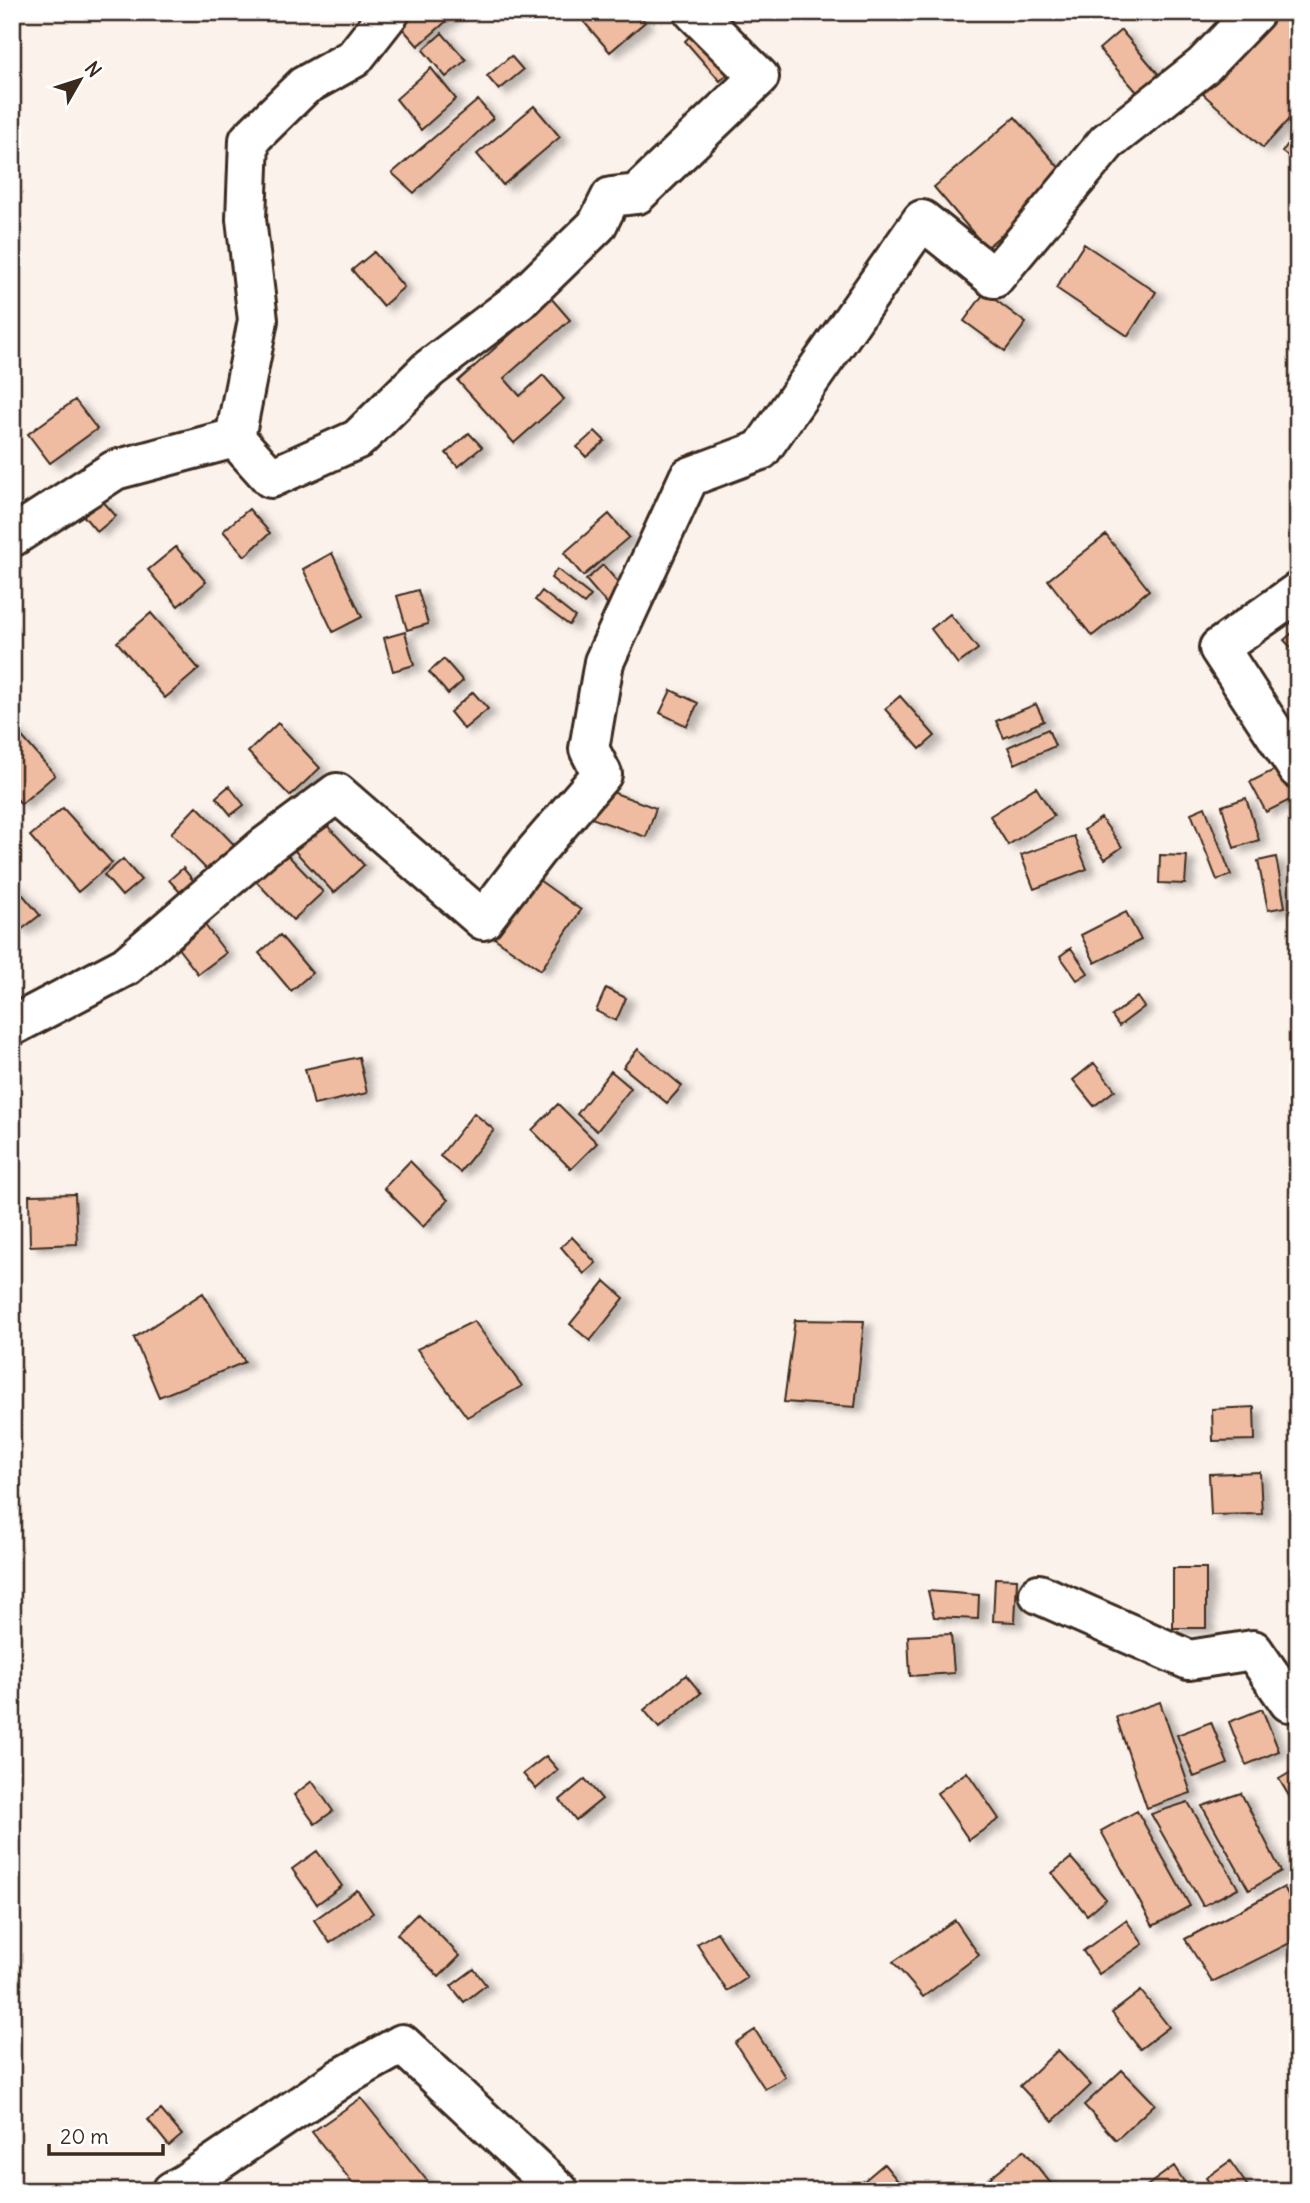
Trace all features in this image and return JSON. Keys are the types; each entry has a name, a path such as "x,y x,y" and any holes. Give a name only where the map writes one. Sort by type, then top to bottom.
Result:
{"street":[{"path":"235,438 258,320 246,219 249,140 304,86 354,58 390,12"},
{"path":"235,438 271,478 358,439 429,369 520,300 597,225 611,197 637,194 759,77 694,12"},
{"path":"12,1026 125,966 262,848 337,793 483,920 536,851 602,774 589,749 604,662 689,477 761,450 922,220 994,278 1107,142 1203,66 1255,12"},
{"path":"12,537 115,470 235,438"},
{"path":"1298,592 1219,648 1298,769"},
{"path":"1039,1594 1189,1660 1253,1650 1295,1706"},
{"path":"172,2191 341,2078 402,2044 559,2191"}],"building":[{"path":"402,12 457,12 418,46 394,19"},
{"path":"596,12 637,12 645,22 610,52 584,22"},
{"path":"1276,12 1298,12 1298,109 1263,148 1203,94"},
{"path":"1121,30 1165,82 1144,100 1099,49"},
{"path":"442,33 466,60 446,77 423,50"},
{"path":"693,33 728,74 720,81 685,41"},
{"path":"511,56 523,70 499,90 487,76"},
{"path":"431,68 456,99 421,130 396,99"},
{"path":"478,100 493,118 414,193 392,173"},
{"path":"534,106 560,137 503,185 477,154"},
{"path":"1015,117 1068,178 986,248 934,187"},
{"path":"1298,130 1298,163 1282,152"},
{"path":"1084,244 1156,292 1128,336 1056,288"},
{"path":"374,252 404,287 383,306 352,270"},
{"path":"985,292 1026,323 1005,351 964,321"},
{"path":"551,298 570,320 504,378 520,396 543,375 564,399 514,443 458,381"},
{"path":"75,400 97,429 50,463 28,434"},
{"path":"595,431 605,441 586,457 577,447"},
{"path":"469,433 482,447 458,467 446,453"},
{"path":"100,498 116,516 97,532 82,514"},
{"path":"249,509 270,533 245,556 223,531"},
{"path":"609,514 629,537 583,576 564,553"},
{"path":"1106,535 1149,590 1092,636 1048,580"},
{"path":"176,547 206,582 178,606 148,570"},
{"path":"332,553 362,617 333,632 303,569"},
{"path":"603,565 629,595 612,610 586,580"},
{"path":"557,569 591,596 584,604 551,578"},
{"path":"418,590 428,624 407,630 397,596"},
{"path":"542,591 575,617 569,625 535,600"},
{"path":"151,613 199,669 165,698 117,642"},
{"path":"950,614 978,649 958,664 931,629"},
{"path":"1298,628 1298,655 1284,640"},
{"path":"405,632 414,665 393,671 384,638"},
{"path":"444,659 463,681 448,694 429,672"},
{"path":"671,690 698,703 687,726 660,713"},
{"path":"473,692 488,709 464,729 450,712"},
{"path":"900,696 935,736 920,749 885,709"},
{"path":"1036,704 1044,721 1004,738 996,721"},
{"path":"278,723 320,768 290,796 248,752"},
{"path":"12,725 55,775 21,804 12,793"},
{"path":"1048,729 1055,746 1015,764 1008,747"},
{"path":"1284,765 1298,796 1266,812 1250,782"},
{"path":"229,786 244,805 231,815 216,797"},
{"path":"1036,787 1054,816 1008,845 990,816"},
{"path":"601,788 656,808 646,837 591,818"},
{"path":"1246,798 1259,840 1234,848 1222,806"},
{"path":"197,806 242,853 215,878 171,833"},
{"path":"1205,807 1231,875 1217,880 1191,813"},
{"path":"63,808 112,863 78,892 30,836"},
{"path":"1101,818 1122,847 1105,859 1084,830"},
{"path":"323,821 364,865 334,893 293,849"},
{"path":"1074,836 1087,869 1034,889 1021,855"},
{"path":"281,848 323,892 293,920 251,876"},
{"path":"1160,855 1187,856 1185,884 1159,883"},
{"path":"1276,857 1285,907 1268,910 1258,861"},
{"path":"123,859 141,880 122,896 104,875"},
{"path":"183,868 202,891 189,902 169,880"},
{"path":"529,873 581,910 541,970 490,935"},
{"path":"12,882 40,915 21,930 12,920"},
{"path":"1126,912 1141,940 1095,963 1081,935"},
{"path":"202,921 226,953 198,974 174,943"},
{"path":"280,935 312,973 291,991 259,953"},
{"path":"1071,948 1088,973 1077,980 1060,956"},
{"path":"606,988 626,998 616,1021 596,1011"},
{"path":"1137,997 1144,1007 1119,1026 1112,1016"},
{"path":"638,1049 682,1086 667,1103 623,1067"},
{"path":"359,1057 367,1093 314,1105 305,1069"},
{"path":"1094,1063 1115,1090 1094,1106 1073,1080"},
{"path":"611,1071 631,1088 597,1131 577,1114"},
{"path":"558,1104 597,1143 571,1169 532,1130"},
{"path":"474,1113 494,1130 460,1172 440,1156"},
{"path":"410,1161 448,1200 423,1227 384,1188"},
{"path":"75,1194 77,1244 30,1246 29,1195"},
{"path":"572,1237 596,1263 584,1274 561,1247"},
{"path":"605,1281 624,1298 590,1341 570,1324"},
{"path":"203,1293 245,1362 159,1397 134,1338"},
{"path":"795,1320 864,1321 855,1407 784,1402"},
{"path":"474,1321 522,1386 467,1417 417,1349"},
{"path":"1254,1407 1255,1440 1213,1441 1212,1409"},
{"path":"1260,1472 1262,1514 1211,1515 1209,1474"},
{"path":"1173,1568 1206,1568 1206,1628 1173,1628"},
{"path":"995,1578 1017,1579 1015,1622 993,1621"},
{"path":"928,1591 979,1595 978,1619 934,1617"},
{"path":"951,1634 954,1673 910,1676 908,1636"},
{"path":"686,1675 701,1693 659,1728 644,1710"},
{"path":"1160,1702 1191,1793 1147,1808 1116,1717"},
{"path":"1262,1709 1279,1751 1246,1765 1229,1722"},
{"path":"1211,1722 1228,1764 1194,1777 1177,1735"},
{"path":"546,1756 558,1770 536,1789 523,1774"},
{"path":"1298,1768 1298,1811 1279,1779"},
{"path":"967,1772 999,1819 969,1840 937,1793"},
{"path":"585,1779 602,1799 576,1820 560,1800"},
{"path":"312,1781 333,1811 315,1824 294,1795"},
{"path":"1241,1793 1281,1871 1249,1890 1202,1806"},
{"path":"1188,1802 1238,1888 1203,1906 1151,1814"},
{"path":"1137,1811 1190,1906 1153,1926 1101,1831"},
{"path":"317,1851 342,1886 317,1904 292,1869"},
{"path":"1071,1858 1106,1899 1087,1915 1052,1873"},
{"path":"1284,1887 1298,1914 1298,1939 1212,1982 1185,1939"},
{"path":"357,1890 373,1913 330,1943 314,1920"},
{"path":"418,1913 460,1956 439,1977 397,1934"},
{"path":"955,1920 979,1955 923,1997 893,1962"},
{"path":"1126,1920 1143,1944 1099,1974 1083,1951"},
{"path":"717,1932 747,1978 727,1991 697,1944"},
{"path":"474,1969 486,1985 464,2002 451,1986"},
{"path":"1141,1991 1169,2027 1140,2049 1112,2013"},
{"path":"755,2030 785,2077 765,2089 735,2043"},
{"path":"1058,2050 1091,2085 1053,2121 1020,2086"},
{"path":"1122,2070 1155,2104 1116,2140 1084,2105"},
{"path":"361,2098 428,2182 416,2191 359,2191 312,2132"},
{"path":"161,2110 182,2135 169,2146 148,2120"},
{"path":"1024,2150 1057,2191 994,2191 986,2181"},
{"path":"1230,2161 1251,2191 1215,2191 1206,2178"},
{"path":"884,2164 906,2191 852,2191"},
{"path":"1174,2166 1190,2191 1140,2191"}]}
